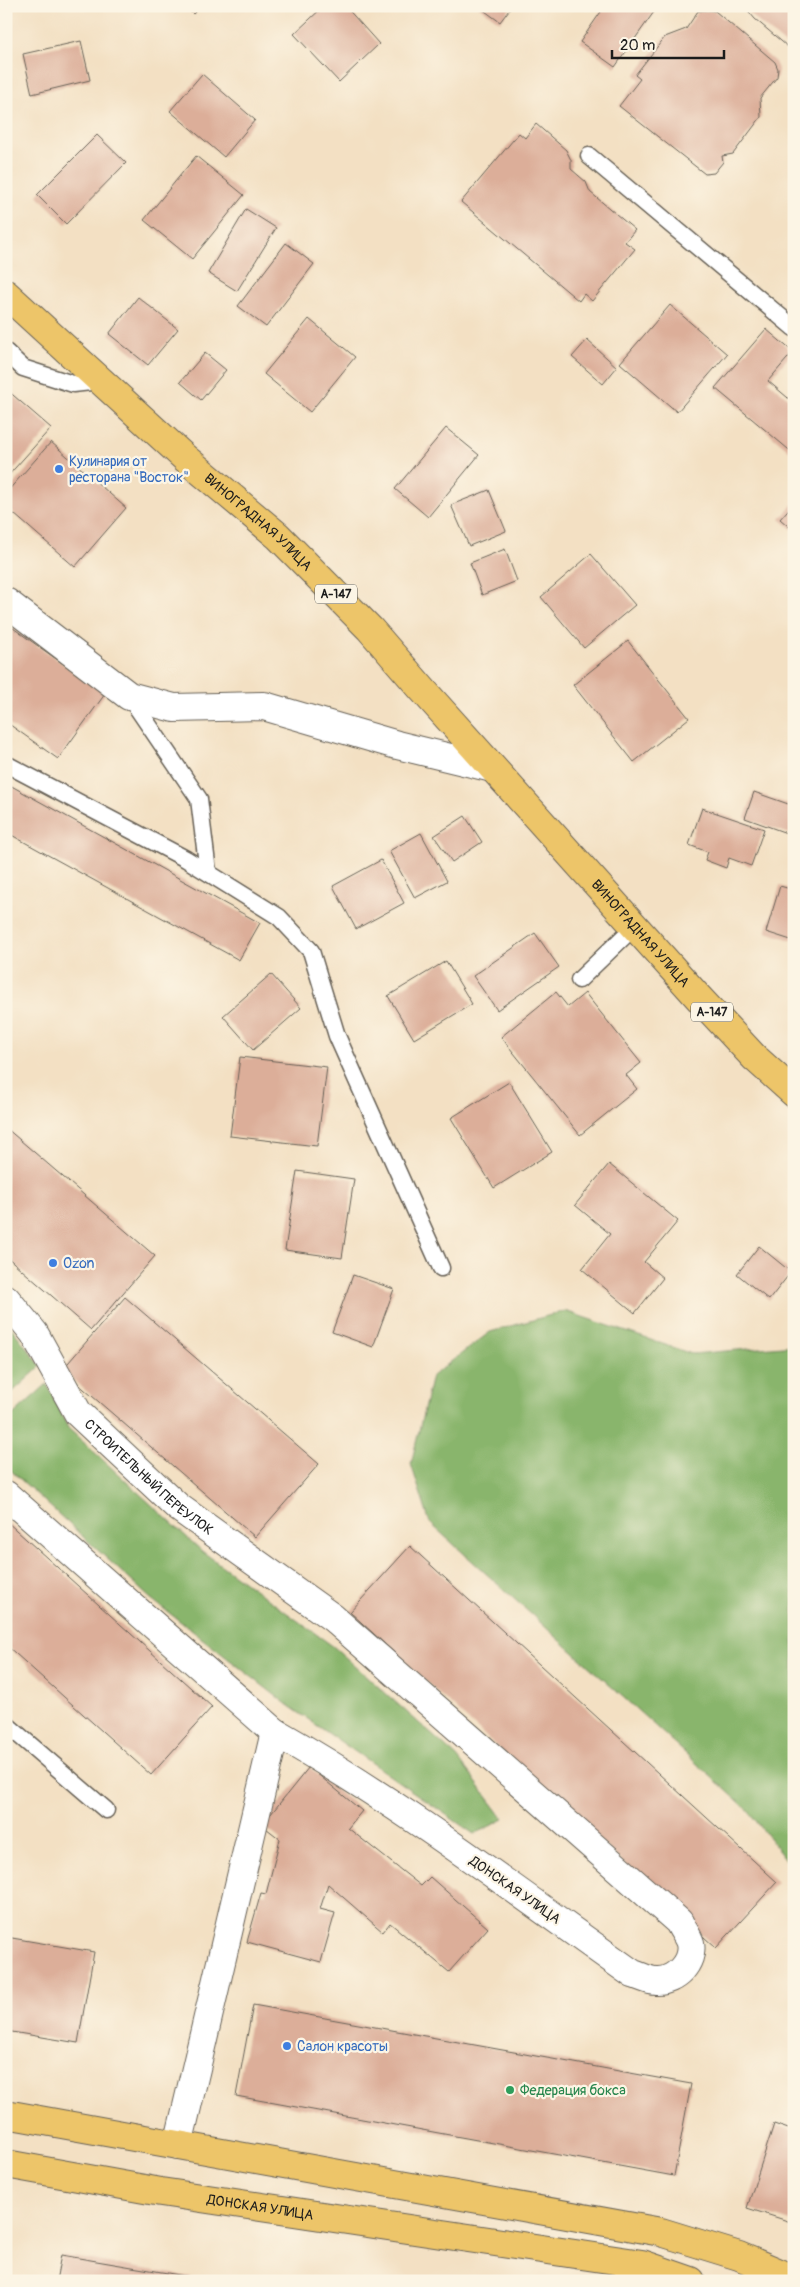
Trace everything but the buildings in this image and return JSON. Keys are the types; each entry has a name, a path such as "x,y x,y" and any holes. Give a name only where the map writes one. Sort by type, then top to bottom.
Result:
{"main road":[{"name":"ВИНОГРАДНАЯ УЛИЦА","path":"6,294 185,458 278,536 370,629 492,768 635,926 754,1056 794,1094"},
{"path":"6,2114 661,2232 739,2256 794,2279"},
{"name":"ДОНСКАЯ УЛИЦА","path":"6,2164 161,2192 642,2264 691,2281"}],"street":[{"path":"6,602 129,696 174,708 264,706 396,746 492,768"},
{"name":"СТРОИТЕЛЬНЫЙ ПЕРЕУЛОК","path":"6,1299 34,1333 78,1413 178,1507 333,1618"},
{"path":"6,1495 275,1732 178,2145"},
{"name":"ДОНСКАЯ УЛИЦА","path":"275,1732 310,1752 438,1836 634,1974 655,1981 672,1977 683,1969 690,1956 690,1942 679,1922 333,1618"}],"lane":[{"path":"589,156 794,328"},
{"path":"6,352 23,368 72,384 100,381"},
{"path":"129,696 199,799 208,872"},
{"path":"6,764 208,872 279,917 311,951 337,1036 441,1268"},
{"path":"578,980 635,926"},
{"path":"6,1724 106,1810"}],"green space":[{"path":"565,1311 692,1354 794,1345 794,1864 788,1862 746,1808 430,1523 411,1464 432,1376 490,1332"},
{"path":"6,1321 41,1366 6,1398"},
{"path":"47,1384 68,1428 203,1552 334,1647 457,1757 504,1819 474,1834 289,1706 150,1598 6,1466 6,1421"}],"place":[{"name":"Кулинария от ресторана \"Восток\"","path":"59,469"},
{"name":"Ozon","path":"53,1263"},
{"name":"Салон красоты","path":"287,2046"},
{"name":"Федерация бокса","path":"510,2090"}]}
